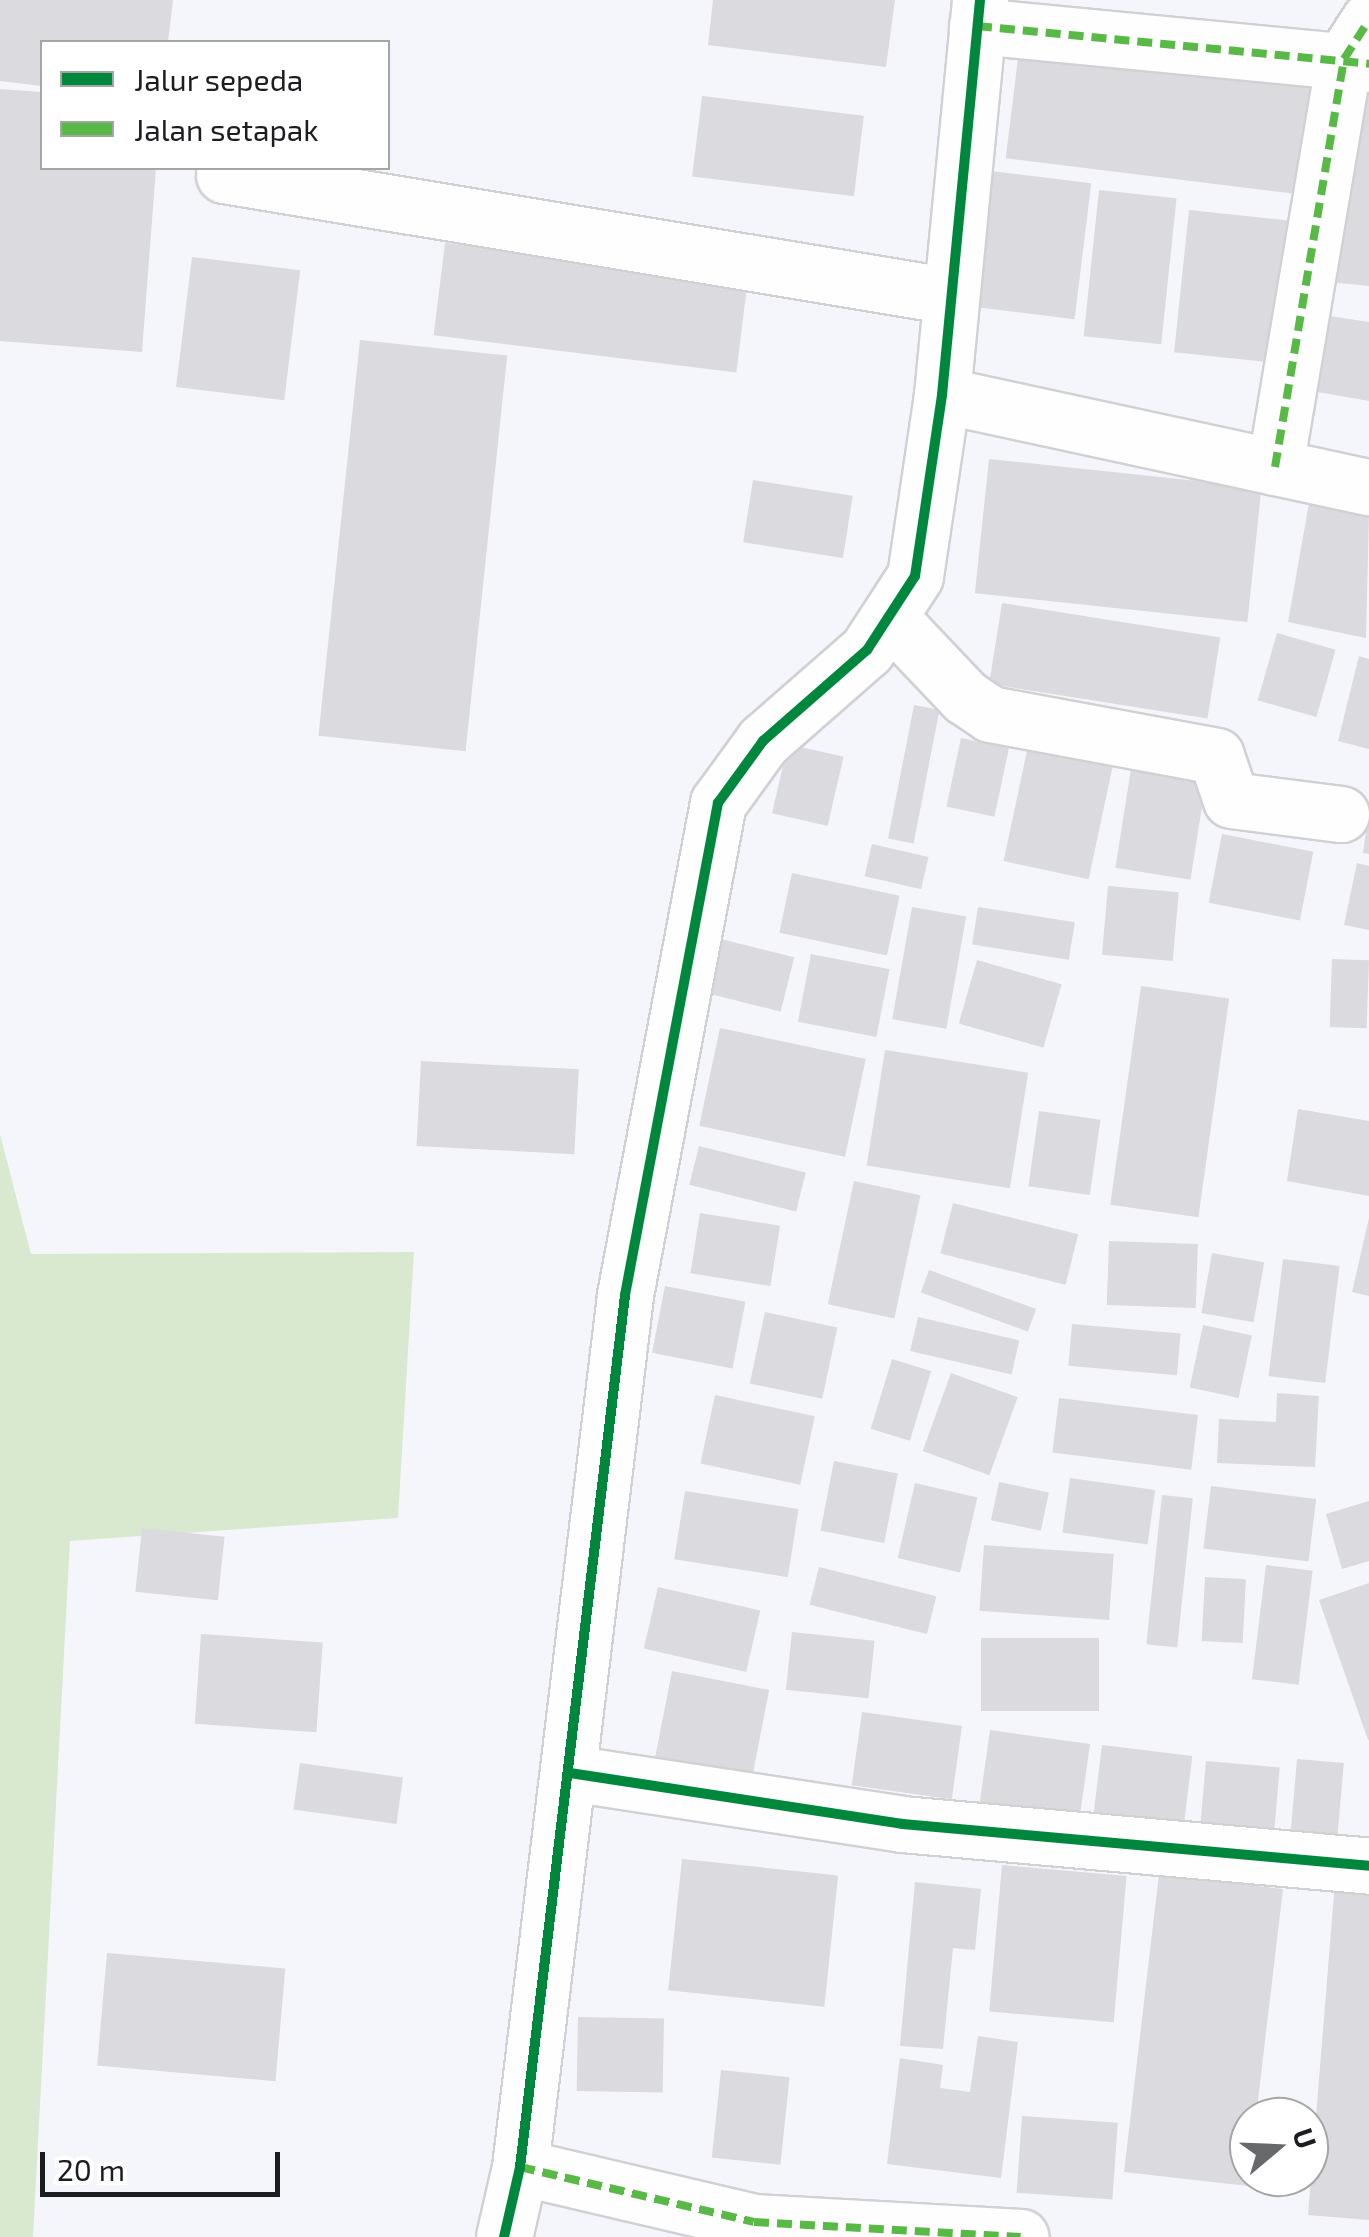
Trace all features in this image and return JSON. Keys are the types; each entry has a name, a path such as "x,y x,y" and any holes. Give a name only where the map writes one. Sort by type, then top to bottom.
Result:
{"street":[{"path":"504,2237 520,2167 624,1295 718,803 763,742 867,650 914,576 942,396 979,13 1361,48 1275,467"},
{"path":"224,175 951,296"},
{"path":"942,396 1369,487"},
{"path":"890,618 965,697 990,714 1216,756 1231,800 1341,814"},
{"path":"570,1773 902,1824 1369,1866"},
{"path":"520,2167 754,2222 1021,2237"}],"green space":[{"path":"0,1134 31,1254 414,1252 398,1518 70,1541 33,2237 0,2237"}],"building":[{"path":"0,0 173,0 168,40 40,40 40,86 0,81"},
{"path":"713,0 895,0 886,67 708,45"},
{"path":"1019,50 1314,86 1301,194 1006,158"},
{"path":"1353,76 1369,78 1369,286 1330,282"},
{"path":"0,89 40,92 40,170 156,170 142,352 0,341"},
{"path":"702,96 864,116 854,196 692,176"},
{"path":"991,171 1091,183 1075,319 974,307"},
{"path":"1099,190 1177,198 1161,344 1084,336"},
{"path":"1189,210 1288,220 1274,363 1174,352"},
{"path":"445,243 748,280 736,372 434,335"},
{"path":"192,257 300,270 284,400 176,387"},
{"path":"1323,315 1369,322 1369,401 1312,391"},
{"path":"360,340 507,355 466,751 318,736"},
{"path":"989,459 1261,488 1247,622 975,593"},
{"path":"753,480 853,496 843,558 743,542"},
{"path":"1309,503 1369,514 1366,638 1288,622"},
{"path":"1002,603 1220,638 1207,719 989,684"},
{"path":"1277,633 1336,650 1316,717 1258,700"},
{"path":"1359,656 1369,659 1369,749 1338,741"},
{"path":"914,705 940,710 914,843 888,839"},
{"path":"1031,732 1116,750 1089,879 1004,861"},
{"path":"961,738 1009,748 994,817 946,806"},
{"path":"788,744 844,757 828,826 772,813"},
{"path":"1131,769 1206,781 1190,880 1115,868"},
{"path":"1369,824 1369,854 1363,853"},
{"path":"1222,834 1313,852 1300,920 1209,903"},
{"path":"872,844 929,857 921,889 865,876"},
{"path":"1357,863 1369,866 1369,930 1344,925"},
{"path":"792,873 900,896 887,956 779,933"},
{"path":"1108,886 1179,892 1173,961 1102,955"},
{"path":"912,907 966,917 946,1029 892,1019"},
{"path":"978,907 1075,922 1069,960 972,945"},
{"path":"705,935 794,957 781,1012 691,989"},
{"path":"811,954 890,969 876,1037 798,1022"},
{"path":"1332,959 1369,960 1367,1028 1330,1027"},
{"path":"977,960 1062,984 1043,1048 959,1023"},
{"path":"1141,986 1229,998 1198,1217 1110,1205"},
{"path":"720,1028 866,1059 845,1157 699,1126"},
{"path":"885,1050 1028,1073 1010,1188 867,1166"},
{"path":"421,1061 579,1069 574,1154 417,1146"},
{"path":"1298,1109 1369,1121 1369,1196 1287,1181"},
{"path":"1039,1111 1100,1120 1090,1195 1028,1186"},
{"path":"699,1146 806,1173 796,1211 689,1185"},
{"path":"854,1181 921,1195 894,1318 828,1304"},
{"path":"953,1203 1078,1234 1066,1285 940,1253"},
{"path":"700,1213 780,1226 770,1286 690,1273"},
{"path":"1369,1218 1369,1296 1352,1292"},
{"path":"1109,1241 1198,1244 1196,1308 1107,1305"},
{"path":"1212,1253 1264,1262 1254,1322 1201,1313"},
{"path":"1283,1259 1340,1266 1325,1383 1269,1376"},
{"path":"929,1270 1036,1309 1028,1332 921,1293"},
{"path":"665,1286 745,1302 733,1368 652,1353"},
{"path":"765,1312 837,1327 822,1399 750,1383"},
{"path":"918,1317 1019,1340 1011,1374 910,1351"},
{"path":"1072,1324 1181,1333 1177,1375 1068,1366"},
{"path":"1203,1325 1252,1335 1239,1398 1190,1388"},
{"path":"892,1359 931,1371 910,1441 871,1429"},
{"path":"951,1373 1018,1397 989,1475 923,1451"},
{"path":"1277,1393 1319,1396 1315,1467 1217,1463 1219,1419 1276,1422"},
{"path":"715,1395 815,1416 800,1485 700,1463"},
{"path":"1059,1398 1198,1415 1191,1470 1052,1453"},
{"path":"834,1461 898,1473 884,1543 820,1531"},
{"path":"1070,1478 1155,1490 1148,1544 1062,1532"},
{"path":"999,1482 1049,1493 1041,1531 991,1520"},
{"path":"915,1483 977,1497 960,1572 898,1558"},
{"path":"1211,1486 1316,1499 1309,1561 1203,1549"},
{"path":"685,1491 799,1509 788,1577 674,1559"},
{"path":"1162,1495 1193,1498 1177,1647 1146,1644"},
{"path":"1369,1501 1369,1561 1342,1569 1326,1514"},
{"path":"142,1528 225,1537 218,1600 135,1592"},
{"path":"984,1545 1114,1554 1109,1620 979,1611"},
{"path":"1266,1565 1313,1571 1299,1685 1252,1679"},
{"path":"819,1567 936,1596 927,1634 810,1605"},
{"path":"1205,1577 1246,1579 1243,1643 1202,1641"},
{"path":"1369,1583 1369,1740 1368,1740 1319,1600"},
{"path":"658,1587 760,1611 746,1672 644,1648"},
{"path":"792,1632 875,1641 868,1698 786,1690"},
{"path":"201,1634 323,1643 316,1732 195,1724"},
{"path":"981,1638 1099,1638 1099,1711 981,1711"},
{"path":"672,1671 769,1690 750,1787 653,1768"},
{"path":"862,1712 962,1726 952,1799 852,1785"},
{"path":"990,1730 1090,1744 1079,1821 979,1807"},
{"path":"1102,1745 1192,1756 1183,1834 1092,1822"},
{"path":"1297,1759 1344,1763 1337,1847 1290,1843"},
{"path":"1206,1761 1280,1767 1274,1837 1200,1831"},
{"path":"300,1763 403,1777 396,1824 293,1810"},
{"path":"682,1859 838,1875 824,2007 668,1990"},
{"path":"1002,1865 1127,1876 1114,2022 989,2011"},
{"path":"1159,1874 1283,1889 1258,2097 1229,2097 1229,2184 1124,2172"},
{"path":"915,1882 981,1889 975,1950 953,1948 943,2049 900,2046"},
{"path":"1335,1882 1369,1885 1369,2220 1308,2215 1309,2197 1329,2197 1329,2097 1318,2097"},
{"path":"107,1953 285,1969 275,2081 97,2066"},
{"path":"578,2017 664,2019 663,2092 577,2091"},
{"path":"978,2036 1018,2042 1001,2178 887,2164 900,2058 943,2065 940,2088 970,2092"},
{"path":"721,2070 790,2077 780,2165 712,2158"},
{"path":"1022,2116 1118,2123 1112,2200 1017,2193"}],"marked path":[{"path":"1275,467 1344,59 1369,20"},
{"path":"977,26 1369,64"},
{"path":"520,2167 754,2222 1021,2237"}],"cycle path":[{"path":"504,2237 520,2167 625,1295 718,803 763,741 867,650 915,576 942,395 980,0"},
{"path":"570,1773 902,1824 1369,1866"}]}
